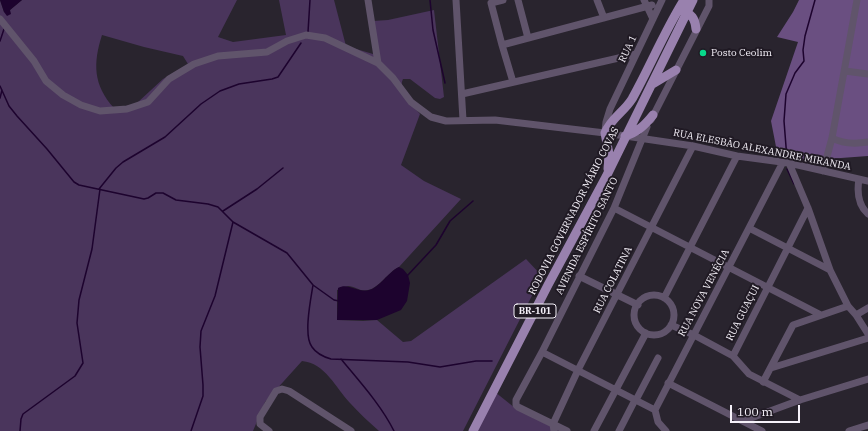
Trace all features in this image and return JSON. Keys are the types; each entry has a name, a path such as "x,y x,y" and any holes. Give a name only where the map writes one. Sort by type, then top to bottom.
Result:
{"main road":[{"path":"606,177 609,154 605,133 612,120 623,111 631,101 684,0"},
{"name":"RODOVIA GOVERNADOR MÁRIO COVAS","path":"473,431 548,285 606,177 693,0"},
{"path":"676,13 681,11 687,12 693,16 696,29"},
{"path":"651,85 676,70"},
{"path":"625,136 638,131 653,115"}],"street":[{"path":"368,0 378,63"},
{"path":"456,0 463,120"},
{"path":"503,0 491,3 513,82"},
{"path":"518,0 528,38"},
{"path":"597,0 604,18"},
{"name":"RUA 1","path":"605,133 607,115 662,0"},
{"path":"642,139 696,29 709,6 709,0"},
{"path":"823,171 832,138 857,0"},
{"path":"502,45 604,18 648,3 654,16"},
{"path":"0,19 34,61 46,81 63,95 81,105 100,111 127,109 148,102 169,79 194,64 218,56 267,52 287,41 306,34 324,38 378,63"},
{"path":"462,94 636,54"},
{"name":"RUA ELESBÃO ALEXANDRE MIRANDA","path":"378,63 393,78 411,102 431,117 446,121 496,120 605,133 693,146 737,156 786,163 868,181"},
{"path":"845,71 868,74"},
{"path":"612,106 623,111"},
{"path":"647,127 650,138 653,140"},
{"path":"832,138 840,142 859,144 868,142"},
{"name":"AVENIDA ESPÍRITO SANTO","path":"553,428 516,405 516,400 542,352 614,208 642,139"},
{"name":"RUA COLATINA","path":"553,428 578,370 693,146"},
{"path":"664,298 737,156"},
{"path":"786,163 808,208 830,270 848,306 856,315 868,334"},
{"name":"RUA NOVA VENÉCIA","path":"655,410 749,228 786,163"},
{"path":"860,179 858,187 859,200 868,214"},
{"path":"614,208 821,315"},
{"name":"RUA GUAÇUI","path":"800,400 763,382 747,372 733,356 808,208"},
{"path":"749,228 830,270"},
{"path":"579,276 638,305"},
{"path":"654,295 664,298 671,305 674,311 674,318 669,329 659,335 646,333 640,329 635,321 635,312 638,305 648,297 654,295"},
{"path":"763,382 793,326 848,306"},
{"path":"856,315 868,308"},
{"path":"671,325 694,335 733,356"},
{"path":"594,431 646,333"},
{"path":"771,368 868,338"},
{"path":"542,352 655,410 658,422 666,431"},
{"path":"618,431 658,358"},
{"path":"743,421 800,400 868,379"},
{"path":"668,383 762,431"},
{"path":"269,431 260,424 260,417 276,391 282,389 289,391 351,431"},
{"path":"849,431 868,425"},
{"path":"553,428 567,431"}],"shaded area":[{"path":"0,0 4,12 10,10 22,0 237,0 218,37 233,42 286,35 279,0 334,0 346,46 373,54 373,21 388,20 434,10 444,97 440,99 435,98 410,79 403,79 402,88 404,93 420,114 401,165 424,181 461,199 399,267 372,289 361,290 346,286 337,290 337,320 377,320 403,342 411,341 526,259 542,276 463,431 379,431 353,407 324,371 317,366 302,361 265,402 253,431 0,431","holes":["102,35 183,56 188,64 163,79 137,103 114,108 102,91 97,73 97,55"]},
{"path":"0,0 22,0 10,10 11,14 7,16"},
{"path":"799,0 868,0 868,156 787,162 778,157 771,121 798,42 777,37"},
{"path":"399,267 408,275 410,283 407,301 401,310 377,320 337,320 338,288 346,286 365,291 373,289 391,272"},
{"path":"495,392 515,408 560,431 476,431"}],"waterway":[{"path":"308,32 310,0"},
{"path":"430,0 433,30 445,83"},
{"path":"787,159 784,121 786,94 795,73 804,61 803,50 805,36 815,0"},
{"path":"0,41 4,29"},
{"path":"99,189 116,168 123,162 165,137 201,104 220,91 239,84 278,77 301,43"},
{"path":"0,86 9,106 74,182 79,185 144,199 156,193 163,193 176,200 208,204 218,207 233,222 287,253 313,285 334,300 339,301"},
{"path":"0,98 2,90"},
{"path":"223,211 257,189 283,168"},
{"path":"787,169 794,184"},
{"path":"20,431 23,414 75,376 83,363 77,323 79,300 92,249 100,189"},
{"path":"407,276 436,245 450,221 473,201"},
{"path":"191,431 203,396 200,347 201,331 215,296 233,222"},
{"path":"313,285 308,317 309,342 318,353 326,357 331,359 408,362 440,367 476,361 492,361"},
{"path":"341,359 377,403 394,431"}],"place":[{"name":"Posto Ceolim","path":"703,53"}]}
